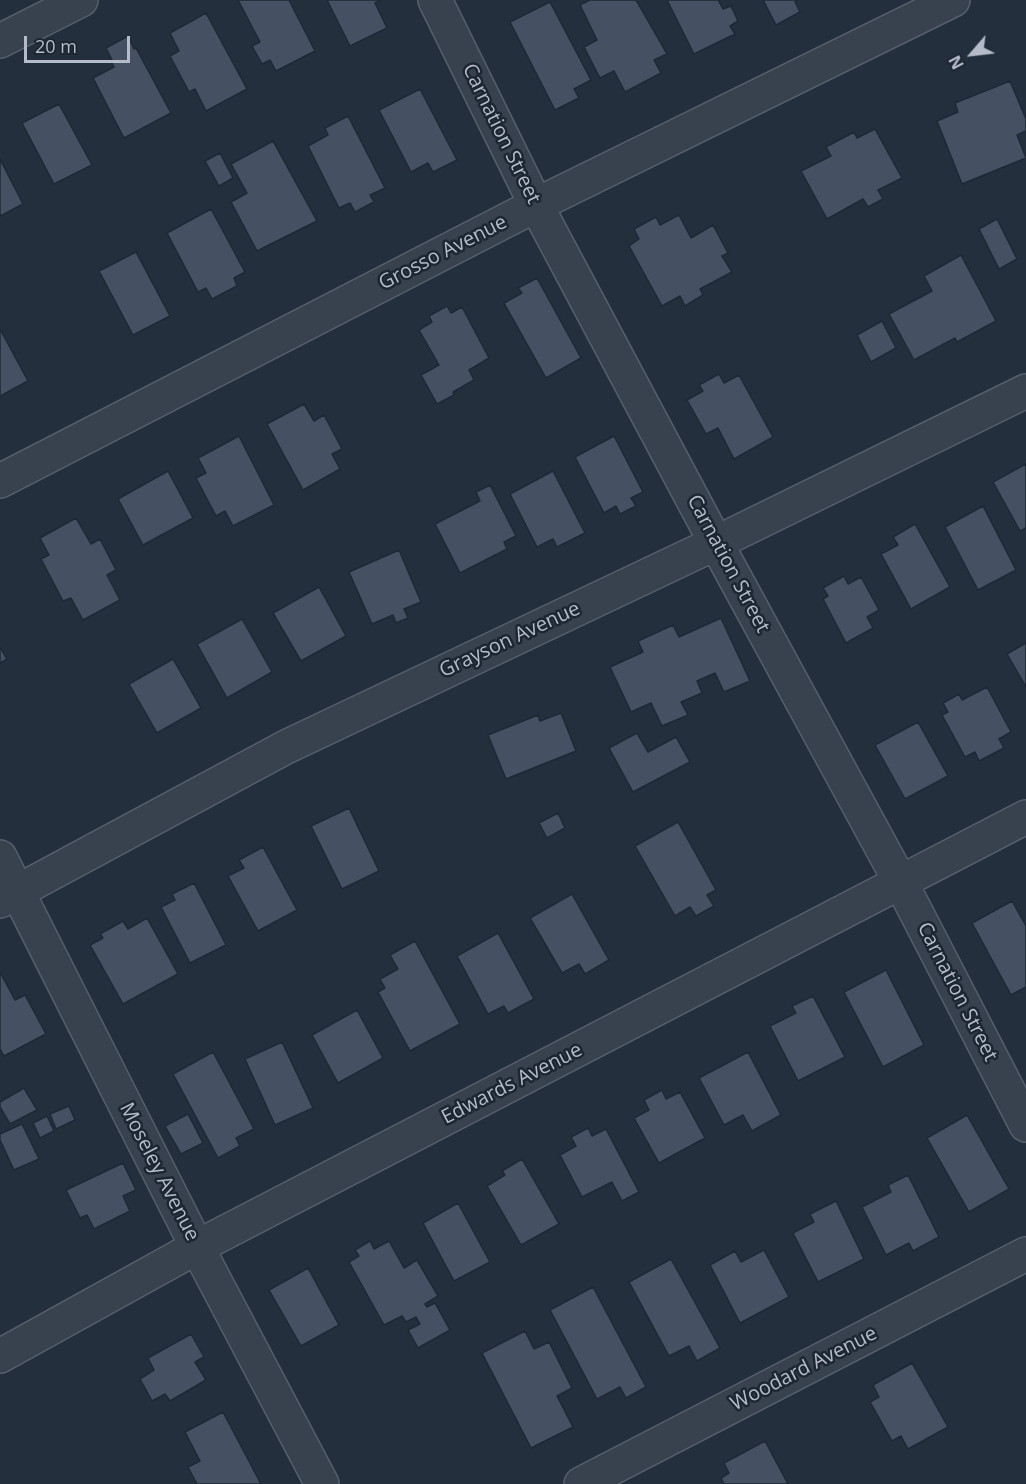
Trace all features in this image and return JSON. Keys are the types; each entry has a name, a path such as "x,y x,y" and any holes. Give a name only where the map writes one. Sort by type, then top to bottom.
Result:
{"street":[{"path":"0,41 81,0"},
{"name":"Carnation Street","path":"435,0 536,204 716,543 901,883 1026,1125"},
{"name":"Grosso Avenue","path":"0,481 536,204 954,0"},
{"name":"Grayson Avenue","path":"9,896 286,747 716,543 1026,391"},
{"name":"Edwards Avenue","path":"0,1356 197,1248 1026,817"},
{"name":"Moseley Avenue","path":"0,857 9,896 322,1484"},
{"name":"Woodard Avenue","path":"581,1484 1026,1254"}],"building":[{"path":"238,0 289,0 315,51 276,71 270,60 262,64 252,46 260,42"},
{"path":"327,0 381,0 375,3 387,28 350,46"},
{"path":"590,0 636,0 667,54 654,60 661,73 625,92 614,71 600,78 584,47 597,40 580,5"},
{"path":"667,0 718,0 723,9 731,6 738,21 730,26 735,34 694,54"},
{"path":"763,0 798,0 795,2 800,12 776,25"},
{"path":"550,2 591,80 574,89 579,98 555,110 510,22"},
{"path":"206,13 247,89 206,111 195,89 189,92 170,56 179,51 170,33"},
{"path":"128,36 171,113 124,138 93,78 114,67 106,48"},
{"path":"1010,81 1026,119 1026,131 1017,135 1026,158 962,184 937,121 958,112 955,103"},
{"path":"420,89 457,160 433,172 428,163 411,172 379,110"},
{"path":"59,104 92,165 54,184 22,123"},
{"path":"348,116 385,188 370,195 374,202 355,212 350,203 339,208 308,146 328,135 325,128"},
{"path":"875,129 902,178 878,190 883,199 868,207 863,199 827,219 801,171 831,156 826,147 854,132 857,138"},
{"path":"273,141 317,221 257,251 231,202 247,193 231,164"},
{"path":"220,153 233,178 219,186 205,161"},
{"path":"0,159 23,204 0,216"},
{"path":"211,209 245,272 234,278 237,286 212,299 206,288 198,292 167,233"},
{"path":"679,215 691,238 713,225 728,253 722,256 732,272 700,289 703,295 685,306 680,296 662,306 629,246 639,239 634,229 656,217 660,225"},
{"path":"997,219 1017,259 999,269 979,229"},
{"path":"136,252 170,316 133,335 99,271"},
{"path":"961,255 996,321 957,342 955,338 914,360 889,314 932,291 924,276"},
{"path":"537,278 581,358 546,378 504,303 522,293 518,288"},
{"path":"447,306 451,313 462,307 489,358 469,370 474,380 437,404 421,375 439,365 419,330 432,322 429,316"},
{"path":"882,321 896,348 871,362 857,335"},
{"path":"0,329 28,381 0,396"},
{"path":"719,374 724,383 739,375 773,437 734,459 718,428 706,434 687,400 703,391 699,385"},
{"path":"304,404 314,421 324,415 342,449 332,454 340,469 303,490 267,424"},
{"path":"239,436 274,505 233,526 225,511 216,516 196,478 206,473 198,458"},
{"path":"614,436 643,492 631,498 636,506 620,514 616,506 604,513 575,457"},
{"path":"1026,464 1026,528 1020,531 993,482"},
{"path":"168,471 193,518 143,545 118,499"},
{"path":"553,471 585,533 557,547 553,539 537,547 510,494"},
{"path":"490,485 516,536 504,542 507,549 460,573 435,524 480,501 476,492"},
{"path":"983,506 1016,570 978,590 945,527"},
{"path":"76,518 91,544 100,539 116,570 107,575 120,600 83,620 71,598 63,601 41,559 49,555 40,538"},
{"path":"915,524 950,587 911,609 881,554 898,545 893,537"},
{"path":"399,550 421,602 404,609 408,618 396,623 393,615 372,624 349,572"},
{"path":"844,576 848,584 861,577 879,610 867,617 873,628 846,643 823,599 828,596 823,588"},
{"path":"319,587 346,636 301,661 273,613"},
{"path":"721,618 750,681 724,692 715,673 697,681 702,693 681,702 688,715 662,726 651,703 631,712 610,667 643,652 638,641 673,625 679,637"},
{"path":"242,619 272,672 227,698 197,644"},
{"path":"1026,643 1026,687 1007,654"},
{"path":"0,647 7,659 0,663"},
{"path":"173,659 201,708 157,733 129,684"},
{"path":"987,687 1011,732 999,739 1004,748 979,761 975,752 965,757 942,715 948,712 943,703 959,694 962,700"},
{"path":"561,713 576,751 506,779 488,735 538,715 540,721"},
{"path":"918,722 948,776 905,799 875,745"},
{"path":"637,733 648,752 676,737 690,762 633,792 609,748"},
{"path":"349,808 379,871 342,889 311,826"},
{"path":"558,813 565,828 547,838 539,823"},
{"path":"678,822 716,890 707,895 714,906 696,916 690,907 675,916 635,846"},
{"path":"263,847 297,910 258,931 228,876 244,868 239,860"},
{"path":"194,883 226,945 190,963 161,907 175,900 172,894"},
{"path":"572,894 609,960 585,974 579,964 562,973 530,918"},
{"path":"1012,901 1026,926 1026,987 1011,995 972,923"},
{"path":"147,918 178,974 123,1004 90,945 103,938 100,934 123,921 128,929"},
{"path":"498,933 534,999 508,1013 504,1006 488,1014 457,956"},
{"path":"415,941 460,1024 410,1051 378,992 385,988 380,979 398,969 390,955"},
{"path":"886,970 924,1045 883,1067 844,992"},
{"path":"0,972 15,1000 25,995 46,1034 4,1056 0,1049"},
{"path":"813,996 845,1057 798,1081 770,1026 796,1013 792,1006"},
{"path":"357,1010 383,1058 338,1083 312,1035"},
{"path":"282,1042 313,1108 275,1125 245,1059"},
{"path":"213,1052 254,1129 236,1138 240,1146 218,1158 173,1074"},
{"path":"748,1052 781,1115 752,1131 743,1115 724,1125 699,1078"},
{"path":"24,1088 37,1110 10,1124 0,1107 0,1102"},
{"path":"662,1090 666,1099 680,1092 705,1138 659,1163 634,1118 649,1110 644,1100"},
{"path":"69,1106 75,1120 56,1129 50,1114"},
{"path":"188,1114 203,1143 181,1154 165,1126"},
{"path":"967,1115 1009,1189 969,1212 927,1138"},
{"path":"47,1116 54,1131 40,1138 33,1123"},
{"path":"22,1124 39,1159 14,1170 0,1140 0,1134"},
{"path":"588,1128 592,1136 606,1129 639,1192 622,1201 612,1182 582,1197 560,1155 576,1146 571,1137"},
{"path":"522,1159 559,1224 521,1245 487,1186 505,1175 502,1171"},
{"path":"123,1163 136,1190 123,1196 130,1211 94,1229 87,1215 80,1218 66,1190"},
{"path":"908,1175 939,1237 913,1251 909,1243 886,1255 862,1207 891,1192 888,1185"},
{"path":"836,1201 864,1259 818,1282 793,1233 814,1222 810,1214"},
{"path":"458,1203 490,1262 454,1281 423,1223"},
{"path":"370,1241 374,1249 389,1241 404,1268 417,1260 438,1296 425,1304 427,1307 435,1303 450,1330 418,1348 408,1330 420,1324 416,1317 406,1322 402,1316 384,1325 349,1262 359,1256 355,1250"},
{"path":"764,1250 789,1297 740,1323 710,1265 735,1251 741,1262"},
{"path":"671,1259 720,1348 697,1361 689,1346 669,1356 629,1282"},
{"path":"308,1268 339,1325 301,1346 269,1290"},
{"path":"593,1287 646,1387 626,1398 620,1387 597,1399 550,1310"},
{"path":"525,1331 534,1349 549,1342 572,1388 557,1396 573,1427 531,1448 482,1353"},
{"path":"191,1334 204,1357 195,1362 206,1380 170,1401 165,1394 152,1401 140,1379 154,1370 148,1358"},
{"path":"912,1363 948,1427 908,1449 901,1436 892,1441 870,1402 879,1397 873,1385"},
{"path":"223,1412 261,1484 197,1484 188,1467 200,1461 185,1432"},
{"path":"765,1441 788,1484 724,1484 721,1478 729,1473 724,1463"}]}
